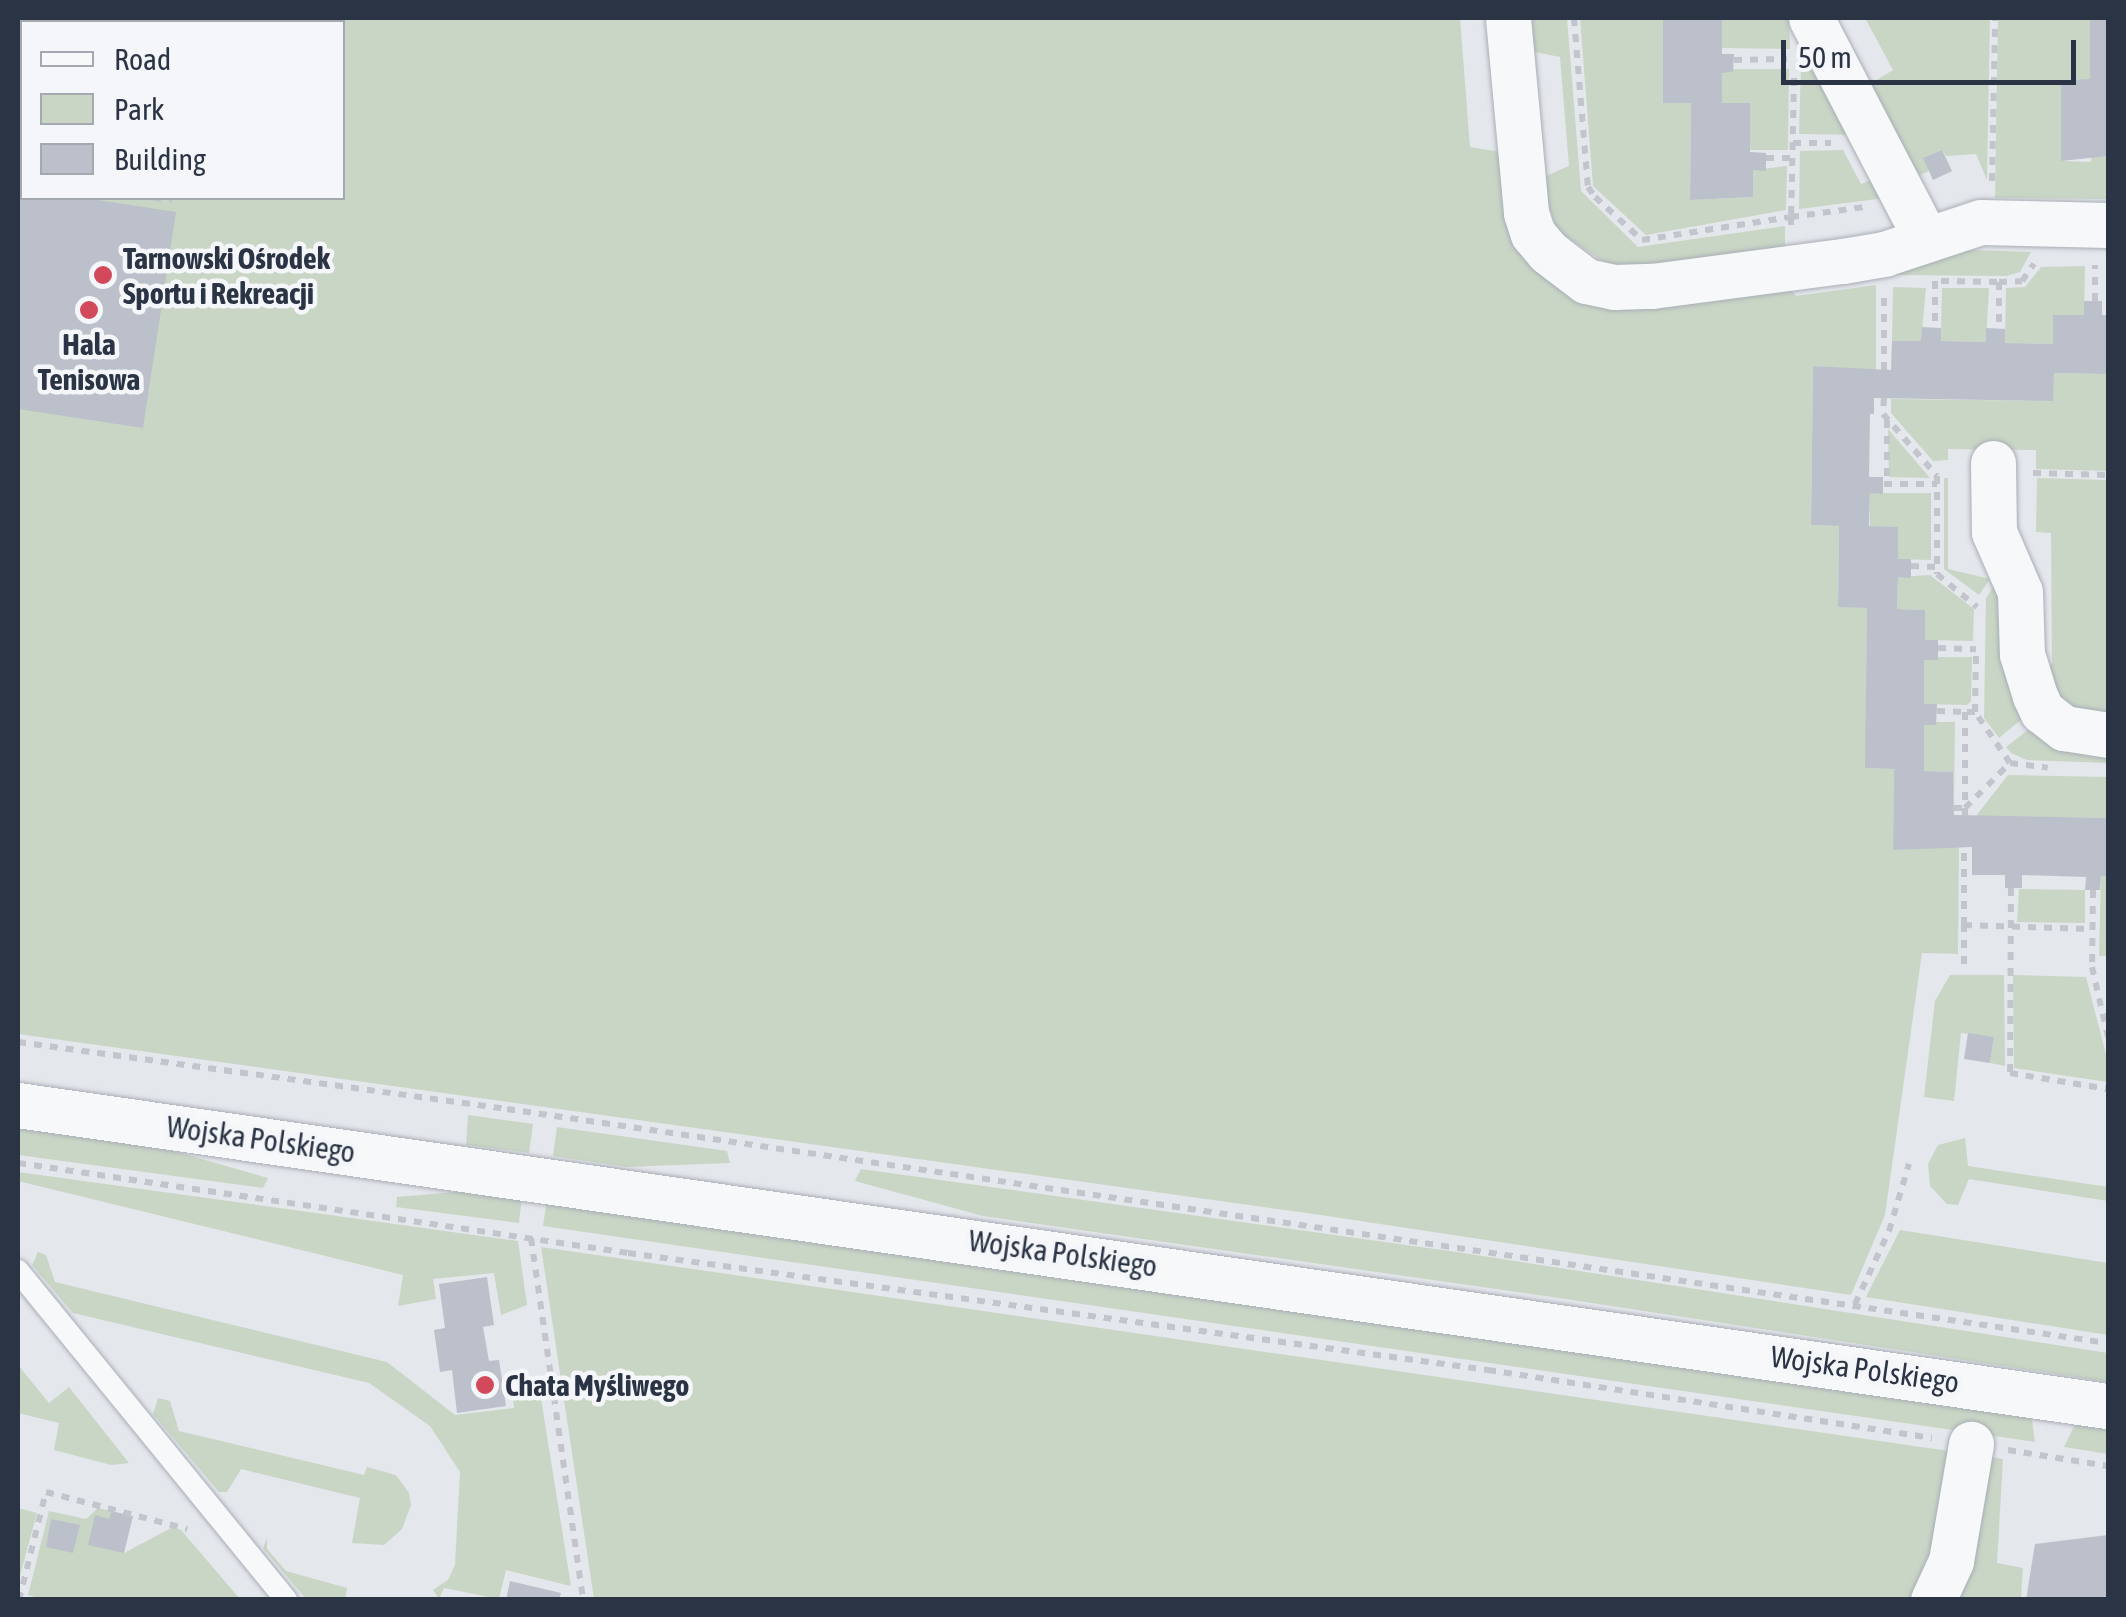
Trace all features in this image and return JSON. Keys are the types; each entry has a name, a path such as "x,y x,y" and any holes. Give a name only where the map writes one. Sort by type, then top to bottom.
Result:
{"street":[{"path":"1508,18 1526,213 1533,234 1565,269 1614,288 1922,250 1981,222 2108,225"},
{"path":"1812,18 1922,250"},
{"path":"1994,462 1994,532 2020,592 2022,654 2035,696 2042,711 2064,728 2108,735"},
{"name":"Wojska Polskiego","path":"18,1105 2108,1406"},
{"path":"1934,1600 1951,1560 1971,1444"}],"lane":[{"path":"18,1271 286,1600"}],"path":[{"path":"1574,18 1588,188 1642,240 1792,217 1922,250 1999,282 2022,280 2041,259"},
{"path":"1992,198 1995,18"},
{"path":"1790,267 1794,59"},
{"path":"1766,158 1792,158"},
{"path":"1922,250 1936,327"},
{"path":"2077,260 2095,260 2095,301"},
{"path":"1884,280 1884,370"},
{"path":"1999,282 1999,328"},
{"path":"1880,402 1887,418 1938,476 1937,574 1977,604 1977,619"},
{"path":"1887,418 1885,484 1937,484"},
{"path":"1911,566 1937,567"},
{"path":"1965,812 2010,763 1975,712 1977,634"},
{"path":"1938,648 1976,649"},
{"path":"1936,712 1975,712"},
{"path":"1965,812 1966,712"},
{"path":"1954,808 1965,812"},
{"path":"1964,846 1964,964"},
{"path":"2011,888 2010,1074 2108,1089"},
{"path":"2093,890 2092,967 2108,1037"},
{"path":"1964,925 2092,929"},
{"path":"18,1042 2108,1343"},
{"path":"18,1163 1488,1370 2108,1466"},
{"path":"1854,1304 1889,1231 1909,1164"},
{"path":"531,1238 583,1600"},
{"path":"19,1600 46,1492 186,1528 198,1542"}],"green space":[{"path":"18,18 1460,18 1470,147 1500,152 1538,263 1791,290 1796,296 1876,285 1876,370 1813,366 1811,525 1839,526 1838,606 1867,608 1866,768 1894,769 1893,850 1959,846 1958,954 1922,953 1885,1215 1851,1295 1314,1214 18,1034"},
{"path":"1527,18 1567,18 1581,191 1638,247 1785,226 1785,250 1641,268 1608,265 1557,230 1539,179 1569,166 1560,57 1530,51"},
{"path":"1580,18 1663,18 1663,103 1691,103 1690,200 1753,197 1753,170 1787,166 1786,210 1646,235 1593,186"},
{"path":"1722,18 1789,18 1790,49 1721,48"},
{"path":"1865,18 1990,18 1987,180 1976,154 1946,156 1942,150 1924,158 1929,171 1918,176 1867,86 1893,70"},
{"path":"1998,18 2090,18 2090,79 2061,80 2061,161 2091,162 2092,156 2108,156 2108,199 1995,198"},
{"path":"1801,68 1824,68 1860,135 1799,134"},
{"path":"1734,69 1789,69 1788,150 1750,150 1722,103 1722,73"},
{"path":"1843,150 1861,184 1881,176 1893,197 1799,209 1800,151"},
{"path":"1971,250 2031,252 2020,272 2007,276 1896,275 1895,270"},
{"path":"2085,266 2084,315 2053,315 2053,344 2005,343 2006,288 2025,287 2041,267"},
{"path":"1893,287 1926,288 1921,341 1892,341"},
{"path":"1942,288 1989,288 1986,342 1941,341"},
{"path":"2054,373 2108,374 2108,471 2036,469 2036,450 1948,449 1948,460 1933,461 1891,413 1891,399 2052,401"},
{"path":"1888,429 1930,478 1889,477"},
{"path":"1944,478 1948,478 1948,569 1990,579 1979,595 1944,569"},
{"path":"2037,478 2108,480 2108,714 2061,710 2040,671 2052,664 2051,533 2036,532"},
{"path":"1870,493 1931,493 1931,560 1898,559 1898,528 1870,526"},
{"path":"1930,575 1974,609 1973,641 1925,640 1925,610 1897,609 1898,577"},
{"path":"1996,583 2028,714 1999,738 1984,718 1986,598"},
{"path":"1972,657 1971,701 1967,705 1924,704 1924,660"},
{"path":"1955,722 1954,802 1952,772 1924,771 1924,725"},
{"path":"2037,723 2108,749 2108,763 2027,760 2011,753 2006,747"},
{"path":"2008,775 2108,777 2108,818 1976,816"},
{"path":"2101,876 2108,877 2108,956 2099,956"},
{"path":"2019,889 2085,890 2085,923 2017,922"},
{"path":"1950,975 2004,975 2005,1066 1990,1063 1994,1037 1961,1033 1954,1101 1924,1097 1935,1001"},
{"path":"2013,975 2086,977 2108,1062 2108,1082 2014,1068"},
{"path":"468,1115 533,1124 529,1153 466,1145"},
{"path":"18,1126 149,1144 268,1178 263,1188 18,1155"},
{"path":"557,1127 727,1151 730,1163 627,1167 553,1156"},
{"path":"1965,1138 1968,1166 2108,1187 2108,1201 1969,1179 1958,1205 1947,1204 1930,1186 1928,1164 1938,1145"},
{"path":"861,1169 1457,1252 2108,1353 2108,1382 983,1216 855,1181"},
{"path":"18,1172 518,1241 527,1305 501,1315 494,1273 433,1279 436,1299 398,1306 403,1275 18,1181"},
{"path":"478,1190 522,1196 519,1223 396,1207 397,1197"},
{"path":"547,1199 2031,1413 2035,1442 543,1226"},
{"path":"1900,1230 2108,1263 2108,1335 1866,1297"},
{"path":"541,1247 1949,1451 1925,1600 594,1599"},
{"path":"38,1252 46,1255 55,1282 387,1362 455,1415 514,1408 512,1390 539,1386 571,1586 506,1570 499,1599 444,1588 439,1599 433,1590 448,1580 455,1565 460,1472 430,1426 369,1383 73,1313 32,1265"},
{"path":"18,1365 49,1403 69,1387 129,1463 111,1465 54,1450 59,1423 18,1413"},
{"path":"158,1398 170,1401 179,1431 364,1475 367,1467 396,1475 409,1493 411,1505 402,1529 384,1545 352,1543 360,1498 241,1469 227,1492 219,1492 153,1414"},
{"path":"2077,1420 2108,1425 2108,1454 2064,1447"},
{"path":"1991,1457 2003,1459 1997,1563 2023,1568 2021,1599 1943,1600"},
{"path":"18,1508 37,1513 18,1583"},
{"path":"98,1508 111,1511 109,1519 124,1553 173,1527 181,1530 240,1599 46,1600 28,1595 49,1511 86,1519"},
{"path":"267,1538 267,1549 286,1571 347,1588 345,1599 306,1599 263,1548"}],"building":[{"path":"1663,18 1722,18 1722,54 1734,54 1733,72 1722,73 1722,103 1750,103 1750,152 1766,153 1766,171 1753,170 1753,197 1690,200 1691,103 1663,103"},
{"path":"2090,18 2108,18 2108,156 2061,161 2061,80 2090,79"},
{"path":"1942,150 1952,171 1933,180 1923,158"},
{"name":"Tarnowski Ośrodek Sportu i Rekreacji","path":"18,187 20,200 98,200 176,212 143,428 18,409"},
{"path":"2084,301 2102,301 2102,315 2108,315 2108,374 2054,373 2053,401 1874,398 1874,414 1870,414 1869,477 1883,477 1883,494 1870,493 1869,526 1898,527 1898,559 1911,559 1911,578 1898,577 1897,609 1925,610 1925,640 1938,640 1938,660 1924,660 1924,704 1937,704 1936,725 1924,725 1924,771 1953,772 1954,815 2108,818 2108,877 2101,876 2100,890 2085,890 2086,877 2022,875 2022,888 2005,888 2005,875 1972,875 1972,847 1893,850 1894,769 1865,768 1867,608 1838,607 1839,526 1811,525 1813,366 1891,370 1892,341 1921,341 1922,327 1941,328 1941,341 1986,342 1986,328 2005,329 2005,343 2053,344 2053,315 2084,315"},
{"path":"1968,1033 1994,1037 1990,1063 1964,1059"},
{"path":"487,1277 494,1325 483,1327 489,1361 499,1360 506,1406 457,1413 452,1370 440,1372 434,1330 445,1328 439,1284"},
{"path":"111,1511 133,1516 124,1553 88,1545 95,1515 109,1519"},
{"path":"51,1519 80,1525 73,1553 46,1547"},
{"path":"2108,1535 2108,1598 2026,1600 2035,1544"},
{"path":"510,1581 561,1593 559,1600 506,1600"}],"place":[{"name":"Tarnowski Ośrodek Sportu i Rekreacji","path":"103,275"},
{"name":"Hala Tenisowa","path":"89,310"},
{"name":"Chata Myśliwego","path":"485,1385"}]}
